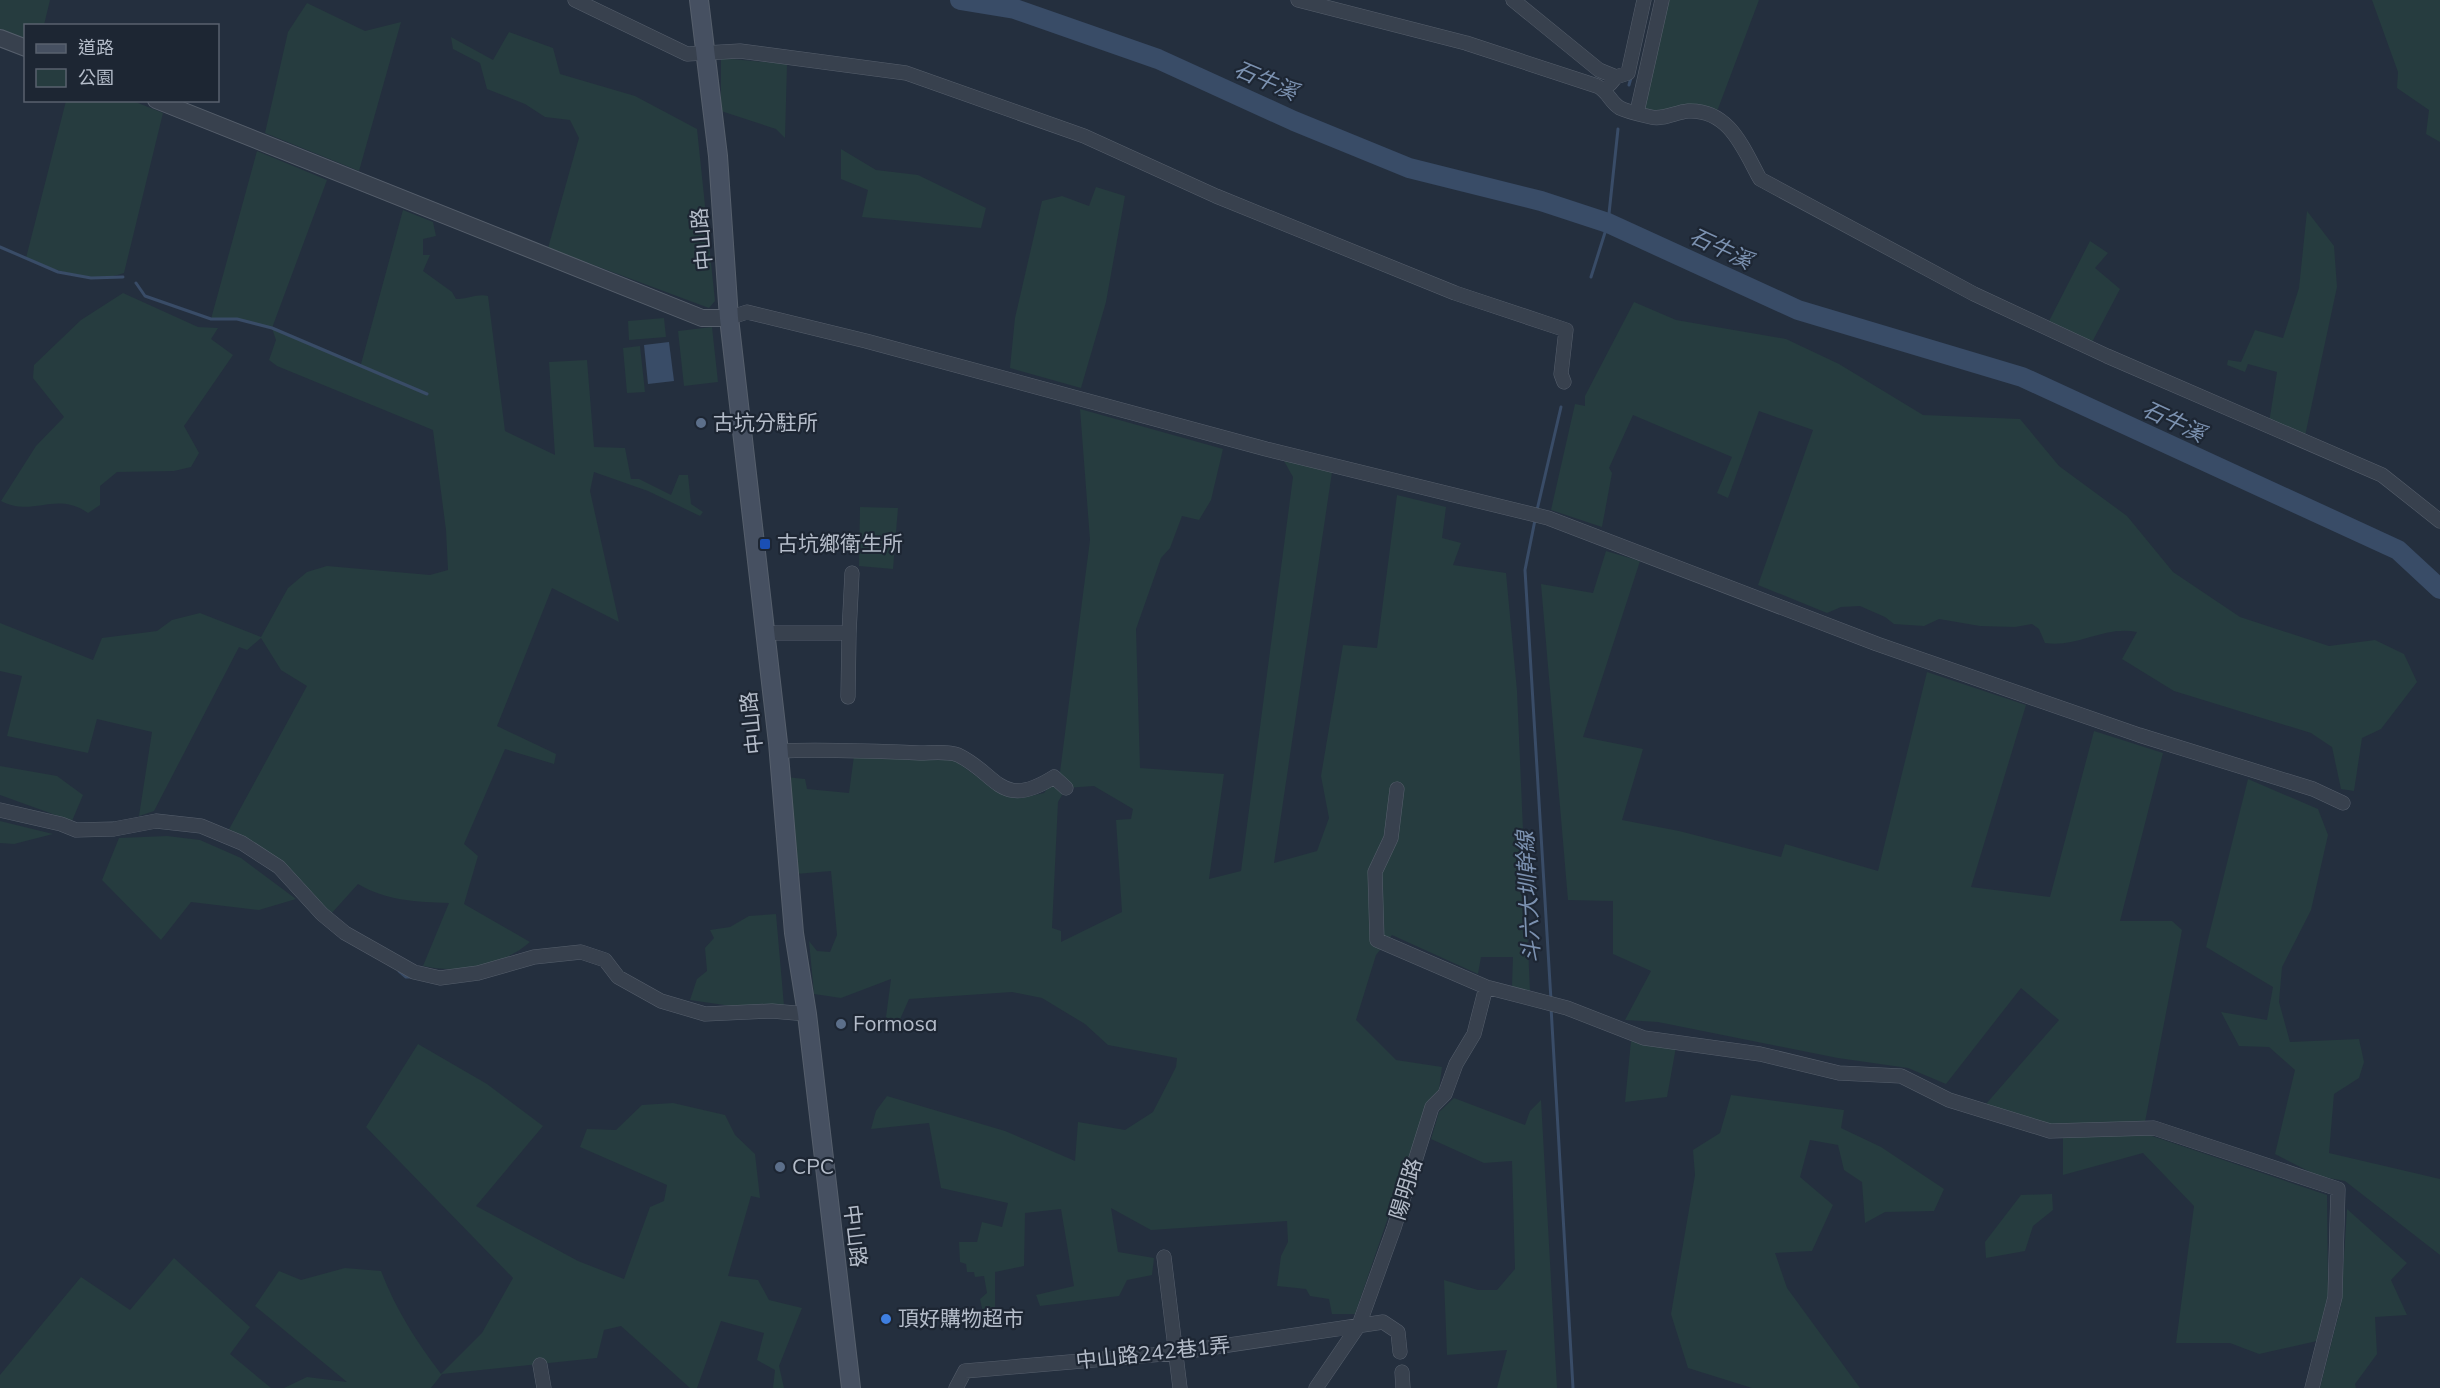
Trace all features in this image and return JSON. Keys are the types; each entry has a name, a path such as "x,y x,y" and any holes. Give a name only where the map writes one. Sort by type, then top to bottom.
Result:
{"main road":[{"name":"中山路","path":"699,0 703,52 718,156 729,318 778,751 794,933 807,1014 851,1388"}],"street":[{"path":"575,0 687,54 740,51 906,73 1084,136 1216,196 1424,280 1566,330 1561,374 1564,382"},
{"path":"1298,0 1466,43 1607,93 1620,108 1655,118 1686,111 1704,112 1718,117 1726,123 1741,144 1760,179 1974,294 2107,356 2382,475 2440,522"},
{"path":"1513,0 1599,70 1616,77 1628,73 1644,0"},
{"path":"1637,112 1662,0"},
{"path":"0,38 24,47"},
{"path":"1607,93 1616,77"},
{"path":"161,102 702,318 729,318 747,312 855,338 1266,449 1548,518 1877,644 2139,735 2313,789 2343,803"},
{"path":"848,697 852,573"},
{"path":"764,633 849,633"},
{"path":"778,751 815,749 956,754 996,785 1020,791 1039,787 1054,777 1066,788"},
{"path":"1397,789 1391,838 1375,872 1377,940 1486,987 1567,1008 1644,1038 1760,1054 1839,1073 1901,1076 1949,1100 2050,1131 2154,1128 2338,1189 2335,1297 2312,1388"},
{"path":"0,810 61,824 75,830 114,829 156,821 201,826 242,843 279,867 322,914 345,933 414,972 440,978 478,973 534,957 582,952 605,960 618,976 661,1001 705,1014 772,1011 807,1014"},
{"name":"陽明路","path":"1316,1388 1359,1325 1394,1228 1432,1107 1445,1094 1456,1064 1474,1034 1486,987"},
{"path":"1164,1257 1180,1388"},
{"name":"中山路242巷1弄","path":"956,1388 965,1371 1175,1353 1383,1322 1391,1325 1398,1332 1401,1352"},
{"path":"540,1365 544,1388"},
{"path":"1402,1372 1403,1388"}],"green space":[{"path":"0,0 50,0 44,24 24,24 24,40 0,29"},
{"path":"1666,0 1759,0 1716,114 1638,112"},
{"path":"2372,0 2440,0 2440,142 2426,134 2429,110 2397,88 2398,72"},
{"path":"307,3 365,31 401,22 359,171 265,133 288,32"},
{"path":"509,32 553,48 560,74 635,96 697,129 715,301 709,308 548,248 579,138 570,120 545,117 525,104 487,89 480,63 453,49 451,37 493,60"},
{"path":"721,58 787,64 785,138 776,129 721,111"},
{"path":"66,102 136,102 163,113 124,273 99,278 87,277 62,272 26,258"},
{"path":"841,149 876,170 918,175 986,208 981,228 862,217 868,190 841,179"},
{"path":"257,151 327,180 272,328 237,319 211,319"},
{"path":"1096,187 1125,196 1106,302 1081,388 1010,368 1015,318 1042,201 1062,196 1089,206"},
{"path":"403,210 433,222 436,236 423,239 423,255 430,255 423,271 452,292 456,299 488,296 505,431 555,455 549,362 587,360 594,447 625,448 631,479 639,479 671,495 679,475 688,475 691,504 703,512 700,516 648,491 594,472 590,491 619,622 552,588 497,726 556,754 554,764 505,749 464,844 478,856 464,904 530,942 507,957 494,962 451,969 423,966 449,903 391,897 358,884 330,915 242,836 227,833 307,686 281,670 261,638 247,650 239,647 154,811 139,816 152,732 97,719 88,753 7,736 22,676 0,671 0,623 93,660 102,638 157,631 172,620 200,613 261,637 288,588 307,572 327,566 430,575 448,570 446,530 433,430 277,366 269,360 276,340 272,328 361,364"},
{"path":"2307,211 2334,246 2337,287 2305,436 2269,423 2277,372 2248,364 2245,372 2227,365 2228,360 2241,362 2255,330 2283,338 2299,288"},
{"path":"2090,241 2108,253 2095,268 2120,289 2090,346 2047,325"},
{"path":"123,293 198,327 218,328 211,339 233,355 184,426 199,453 191,467 174,471 117,472 100,486 100,505 88,513 65,504 24,507 1,501 36,446 64,417 33,378 34,365 81,320"},
{"path":"1634,302 1676,320 1786,339 1839,364 1923,415 2020,419 2059,466 2127,516 2173,572 2240,617 2329,646 2375,640 2404,654 2417,682 2381,729 2362,738 2354,791 2341,789 2332,747 2311,733 2174,691 2122,659 2137,632 2114,631 2057,644 2045,643 2039,629 2032,624 2015,627 1980,626 1939,619 1924,626 1894,624 1885,617 1860,606 1841,607 1827,613 1758,585 1813,430 1759,411 1728,498 1717,493 1732,457 1633,415 1609,468 1612,473 1602,527 1551,510 1575,404 1585,406 1585,396"},
{"path":"664,318 666,337 629,340 628,321"},
{"path":"712,327 718,382 684,386 678,331"},
{"path":"640,346 645,392 627,393 623,348"},
{"path":"1080,409 1223,449 1211,500 1199,520 1182,516 1170,548 1161,558 1136,629 1140,768 1224,774 1209,879 1241,871 1293,477 1284,461 1332,472 1274,863 1317,851 1329,818 1321,776 1343,645 1377,648 1397,495 1446,507 1442,538 1461,543 1453,565 1506,573 1517,691 1530,992 1512,987 1513,957 1481,957 1478,974 1392,935 1376,955 1356,1020 1396,1060 1442,1067 1439,1089 1425,1110 1355,1314 1332,1314 1329,1299 1310,1296 1306,1289 1277,1286 1281,1256 1288,1242 1287,1221 1151,1230 1111,1208 1118,1252 1154,1258 1152,1275 1127,1280 1119,1296 1040,1306 1036,1295 1074,1286 1061,1209 1025,1213 1024,1266 995,1272 995,1313 983,1313 980,1299 987,1293 984,1276 975,1277 974,1272 967,1272 966,1264 960,1262 959,1242 977,1242 982,1222 1002,1227 1008,1203 941,1188 929,1123 871,1129 876,1111 887,1096 1005,1131 1075,1161 1078,1122 1125,1130 1153,1112 1176,1067 1177,1058 1108,1045 1085,1024 1042,998 1012,992 909,999 898,1024 891,1024 886,1017 891,979 841,998 814,994 809,941 817,951 830,952 837,935 831,871 796,874 786,777 805,779 807,789 849,793 854,756 954,760 994,789 1021,798 1044,793 1060,772 1090,540","holes":["1094,786 1133,809 1131,819 1116,820 1122,912 1061,942 1061,931 1052,928 1058,802 1066,788"]},
{"path":"860,507 898,508 893,569 859,566"},
{"path":"1606,551 1640,561 1583,737 1643,749 1622,820 1679,831 1781,857 1785,844 1878,871 1927,672 2026,705 1971,887 2050,897 2094,731 2163,753 2120,921 2172,921 2182,930 2145,1122 2050,1124 1986,1104 2059,1020 2021,988 1946,1084 1908,1068 1838,1058 1658,1022 1625,1020 1651,971 1613,954 1613,901 1568,900 1541,584 1593,593"},
{"path":"0,766 57,776 83,795 72,821 0,795"},
{"path":"2248,779 2318,809 2328,835 2311,910 2282,967 2279,1002 2290,1042 2359,1039 2364,1062 2359,1078 2334,1094 2329,1153 2440,1179 2440,1255 2345,1181 2318,1176 2275,1154 2295,1070 2269,1047 2239,1046 2221,1012 2267,1020 2273,987 2206,947"},
{"path":"0,821 53,834 14,844 0,843"},
{"path":"167,836 200,840 241,858 296,899 259,910 191,902 161,940 102,880 119,838"},
{"path":"776,914 784,1006 731,1006 690,1000 697,979 707,971 705,948 714,938 710,930 730,927 749,916"},
{"path":"1631,1041 1676,1047 1667,1097 1625,1102"},
{"path":"418,1044 487,1084 543,1126 476,1206 578,1261 624,1279 650,1207 664,1201 667,1185 580,1147 587,1129 616,1130 642,1105 673,1103 725,1115 735,1135 755,1154 760,1198 751,1196 728,1276 758,1280 769,1300 802,1308 779,1366 784,1388 773,1388 775,1370 757,1360 764,1333 721,1321 697,1388 690,1388 621,1326 604,1330 597,1358 442,1374 431,1388 284,1388 307,1377 347,1382 255,1306 279,1271 301,1280 345,1268 381,1271 407,1325 441,1374 482,1333 513,1278 366,1127"},
{"path":"1731,1095 1844,1110 1841,1128 1881,1147 1944,1189 1934,1211 1885,1212 1865,1223 1862,1182 1844,1170 1838,1145 1810,1140 1800,1177 1833,1205 1812,1251 1775,1253 1787,1288 1860,1388 1752,1388 1688,1368 1671,1314 1695,1175 1693,1150 1720,1133"},
{"path":"1454,1098 1525,1125 1530,1111 1541,1100 1557,1388 1497,1388 1507,1350 1447,1355 1444,1280 1478,1290 1497,1290 1515,1269 1512,1161 1484,1163 1431,1139 1439,1112"},
{"path":"2149,1135 2327,1195 2328,1294 2317,1341 2259,1354 2230,1343 2176,1343 2194,1206 2143,1153 2063,1175 2063,1137"},
{"path":"2052,1194 2053,1210 2033,1226 2025,1251 1986,1258 1985,1242 2021,1195"},
{"path":"2347,1209 2407,1263 2391,1280 2407,1315 2375,1317 2377,1354 2355,1384 2356,1388 2320,1388 2341,1305"},
{"path":"174,1258 250,1327 230,1354 271,1388 0,1388 0,1375 81,1277 130,1310"}],"water":[{"path":"669,342 674,381 648,384 644,345"}],"waterway":[{"name":"石牛溪","path":"960,0 1015,9 1158,59 1294,121 1409,168 1541,201 1608,223 1798,310 2022,377 2398,550 2440,589"},
{"name":"斗六大圳幹線","path":"1629,85 1631,78"},
{"name":"斗六大圳幹線","path":"1591,277 1608,223 1618,129"},
{"path":"0,247 58,272 91,278 123,277"},
{"path":"136,283 145,296 211,319 237,319 272,328 427,394"},
{"name":"斗六大圳幹線","path":"1537,510 1561,407"},
{"name":"斗六大圳幹線","path":"1535,520 1525,570 1551,1000"},
{"path":"399,971 406,977 411,977"},
{"name":"斗六大圳幹線","path":"1551,1007 1573,1388"}],"place":[{"name":"古坑分駐所","path":"701,423"},
{"name":"古坑鄉衛生所","path":"765,544"},
{"name":"Formosa","path":"841,1024"},
{"name":"CPC","path":"780,1167"},
{"name":"頂好購物超市","path":"886,1319"}]}
